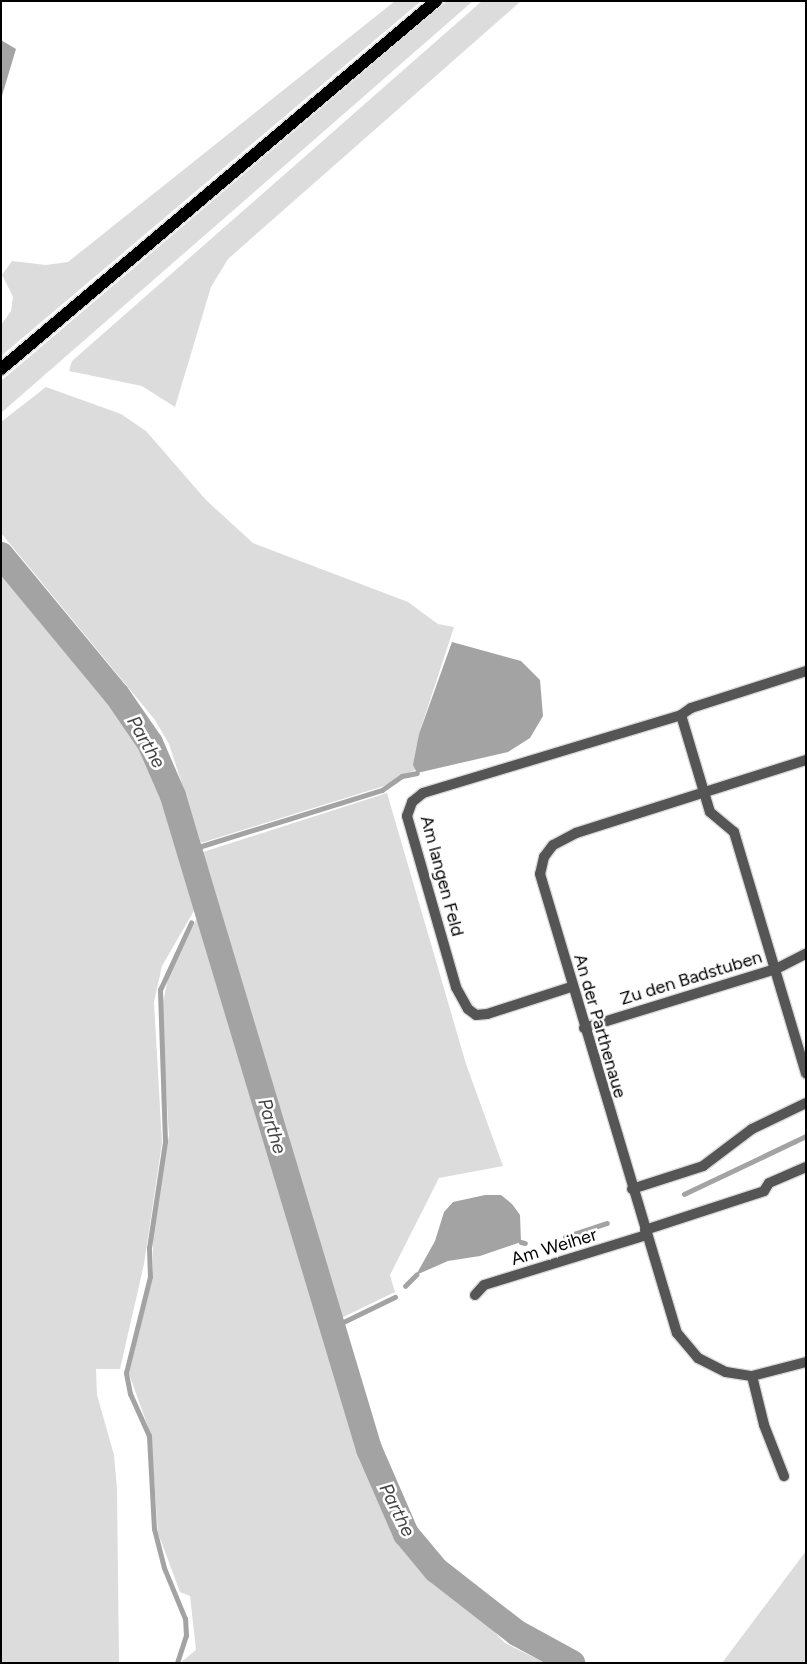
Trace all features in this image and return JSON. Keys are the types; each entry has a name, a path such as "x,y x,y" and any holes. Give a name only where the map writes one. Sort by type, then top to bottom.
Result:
{"main road":[{"path":"1,369 436,1"}],"street":[{"name":"Am langen Feld","path":"572,987 486,1014 476,1015 468,1009 456,987 407,816 412,802 423,793 681,715 690,708 806,671"},
{"path":"681,715 710,812 734,832 806,1074"},
{"name":"An der Parthenaue","path":"806,760 576,833 553,845 544,857 541,883 677,1333 698,1358 726,1372 752,1376 806,1362"},
{"name":"Zu den Badstuben","path":"584,1028 776,969 806,954"},
{"path":"632,1189 702,1166 752,1129 806,1103"},
{"name":"Am Weiher","path":"474,1295 484,1285 764,1191 769,1182 806,1167"},
{"path":"752,1376 764,1426 784,1476"}],"shaded area":[{"path":"395,1 421,1 1,356 1,325 11,311 13,297 2,275 12,261 46,265 68,262"},
{"path":"447,1 473,1 1,413 1,381"},
{"path":"482,1 521,1 228,259 211,287 175,407 142,386 69,371 72,361"},
{"path":"1,40 16,49 1,99"},
{"path":"46,387 121,414 146,431 206,500 253,543 408,602 438,624 454,627 419,734 415,770 384,786 201,843 169,744 155,720 1,533 1,422"},
{"path":"1,564 103,685 148,748 199,902 162,966 154,1002 162,1143 144,1264 120,1369 96,1369 97,1395 114,1455 117,1489 119,1663 1,1663"},
{"path":"452,642 521,661 540,680 543,716 530,738 508,752 417,773 413,765 419,734"},
{"path":"387,793 466,1064 503,1166 439,1178 390,1275 395,1292 335,1321 197,854"},
{"path":"202,908 333,1367 364,1459 413,1548 505,1643 545,1663 180,1663 196,1650 190,1596 180,1592 158,1533 151,1435 129,1374 153,1273 153,1227 169,1135 161,1011 169,974"},
{"path":"485,1195 501,1195 512,1204 520,1215 521,1242 480,1256 448,1261 416,1275 435,1241 444,1212 453,1202"},
{"path":"806,1551 806,1663 722,1663"}],"waterway":[{"name":"Parthe","path":"1,555 117,695 150,743 173,796 369,1449 406,1534 436,1570 517,1633 572,1663"},
{"path":"189,850 382,790 402,776 417,773"},
{"path":"198,907 203,898"},
{"path":"177,1663 186,1636 185,1619 164,1568 154,1529 149,1436 130,1394 126,1373 150,1277 149,1248 165,1142 160,990 191,923"},
{"path":"684,1194 806,1136"},
{"path":"565,1237 607,1223"},
{"path":"521,1242 525,1243"},
{"path":"405,1286 416,1275"},
{"path":"331,1328 395,1297"}]}
